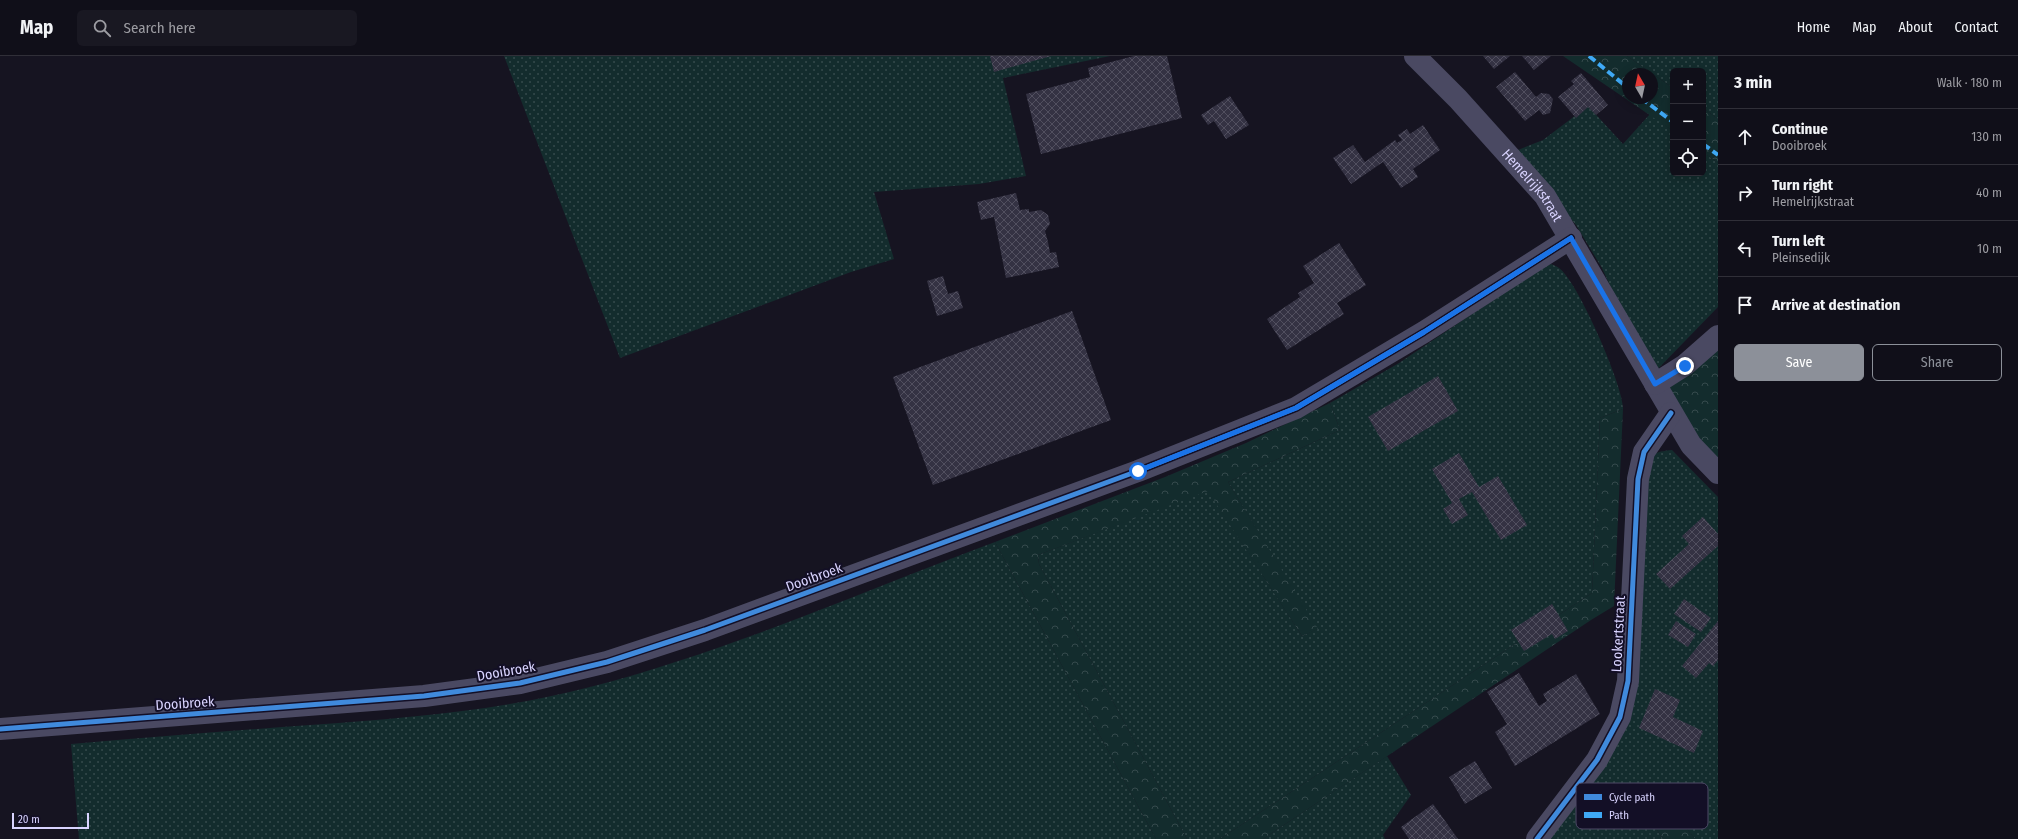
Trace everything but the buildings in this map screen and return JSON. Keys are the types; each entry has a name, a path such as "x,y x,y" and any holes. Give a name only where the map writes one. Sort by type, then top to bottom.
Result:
{"street":[{"name":"Hemelrijkstraat","path":"1415,56 1458,99 1545,196 1571,238 1671,413 1691,445 1718,474"},
{"name":"Dooibroek","path":"0,729 424,696 520,683 607,662 705,630 1124,477 1296,408 1424,332 1571,238"},
{"path":"1655,384 1685,366 1718,336"},
{"name":"Lookertstraat","path":"1580,783 1597,760 1620,717 1628,681 1638,479 1644,452 1671,413"},
{"name":"Lookertstraat","path":"1537,839 1576,788"}],"green space":[{"path":"504,56 1110,56 1003,78 1026,176 979,184 874,192 894,259 851,272 620,358"},
{"path":"1563,56 1627,56 1644,68 1622,68 1622,96"},
{"path":"1627,56 1718,56 1718,119 1706,110 1706,68 1670,68 1670,86 1658,78 1658,68 1644,68"},
{"path":"1658,78 1670,86 1670,129 1633,104 1658,104"},
{"path":"1588,106 1623,144 1650,114 1670,129 1670,176 1706,176 1706,154 1718,163 1718,307 1651,376 1602,268 1576,225 1513,152 1543,140"},
{"path":"1706,110 1718,119 1718,163 1706,154"},
{"path":"1551,264 1558,267 1567,277 1577,292 1587,312 1616,379 1623,409 1600,418 1592,593 1220,839 1187,839 1039,564 1038,555 1208,490 1302,636 1317,629 1228,482 1340,430 1330,403 1399,363 1542,267"},
{"path":"1718,332 1718,460 1658,397"},
{"path":"1330,403 1340,430 1228,482 1318,629 1302,636 1208,491 1038,555 1039,564 1187,839 1156,839 995,542 1165,477 1246,443"},
{"path":"1623,409 1614,606 1263,839 1220,839 1592,593 1600,418"},
{"path":"1672,450 1718,497 1718,839 1695,839 1687,829 1708,829 1708,783 1589,783 1620,739 1633,707 1645,472 1651,457 1661,452"},
{"path":"995,542 1156,839 79,839 71,744 416,716 486,708 555,695 590,687 693,656 794,620"},
{"path":"1387,756 1411,795 1383,835 1385,839 1263,839"},
{"path":"1576,801 1576,829 1656,829 1663,839 1549,839"},
{"path":"1656,829 1687,829 1695,839 1663,839"}],"marked path":[{"path":"1589,56 1622,83"},
{"path":"1649,104 1670,120"},
{"path":"1706,146 1718,155"}],"cycle path":[{"path":"0,729 424,696 520,683 607,662 705,630 1138,471 1296,408 1424,332 1571,238"},
{"path":"1580,783 1597,760 1620,717 1628,681 1638,479 1644,452 1671,413"},
{"path":"1537,839 1576,788"}],"route":[{"path":"1138,471 1296,408 1424,332 1571,238 1655,384 1685,366"}]}
